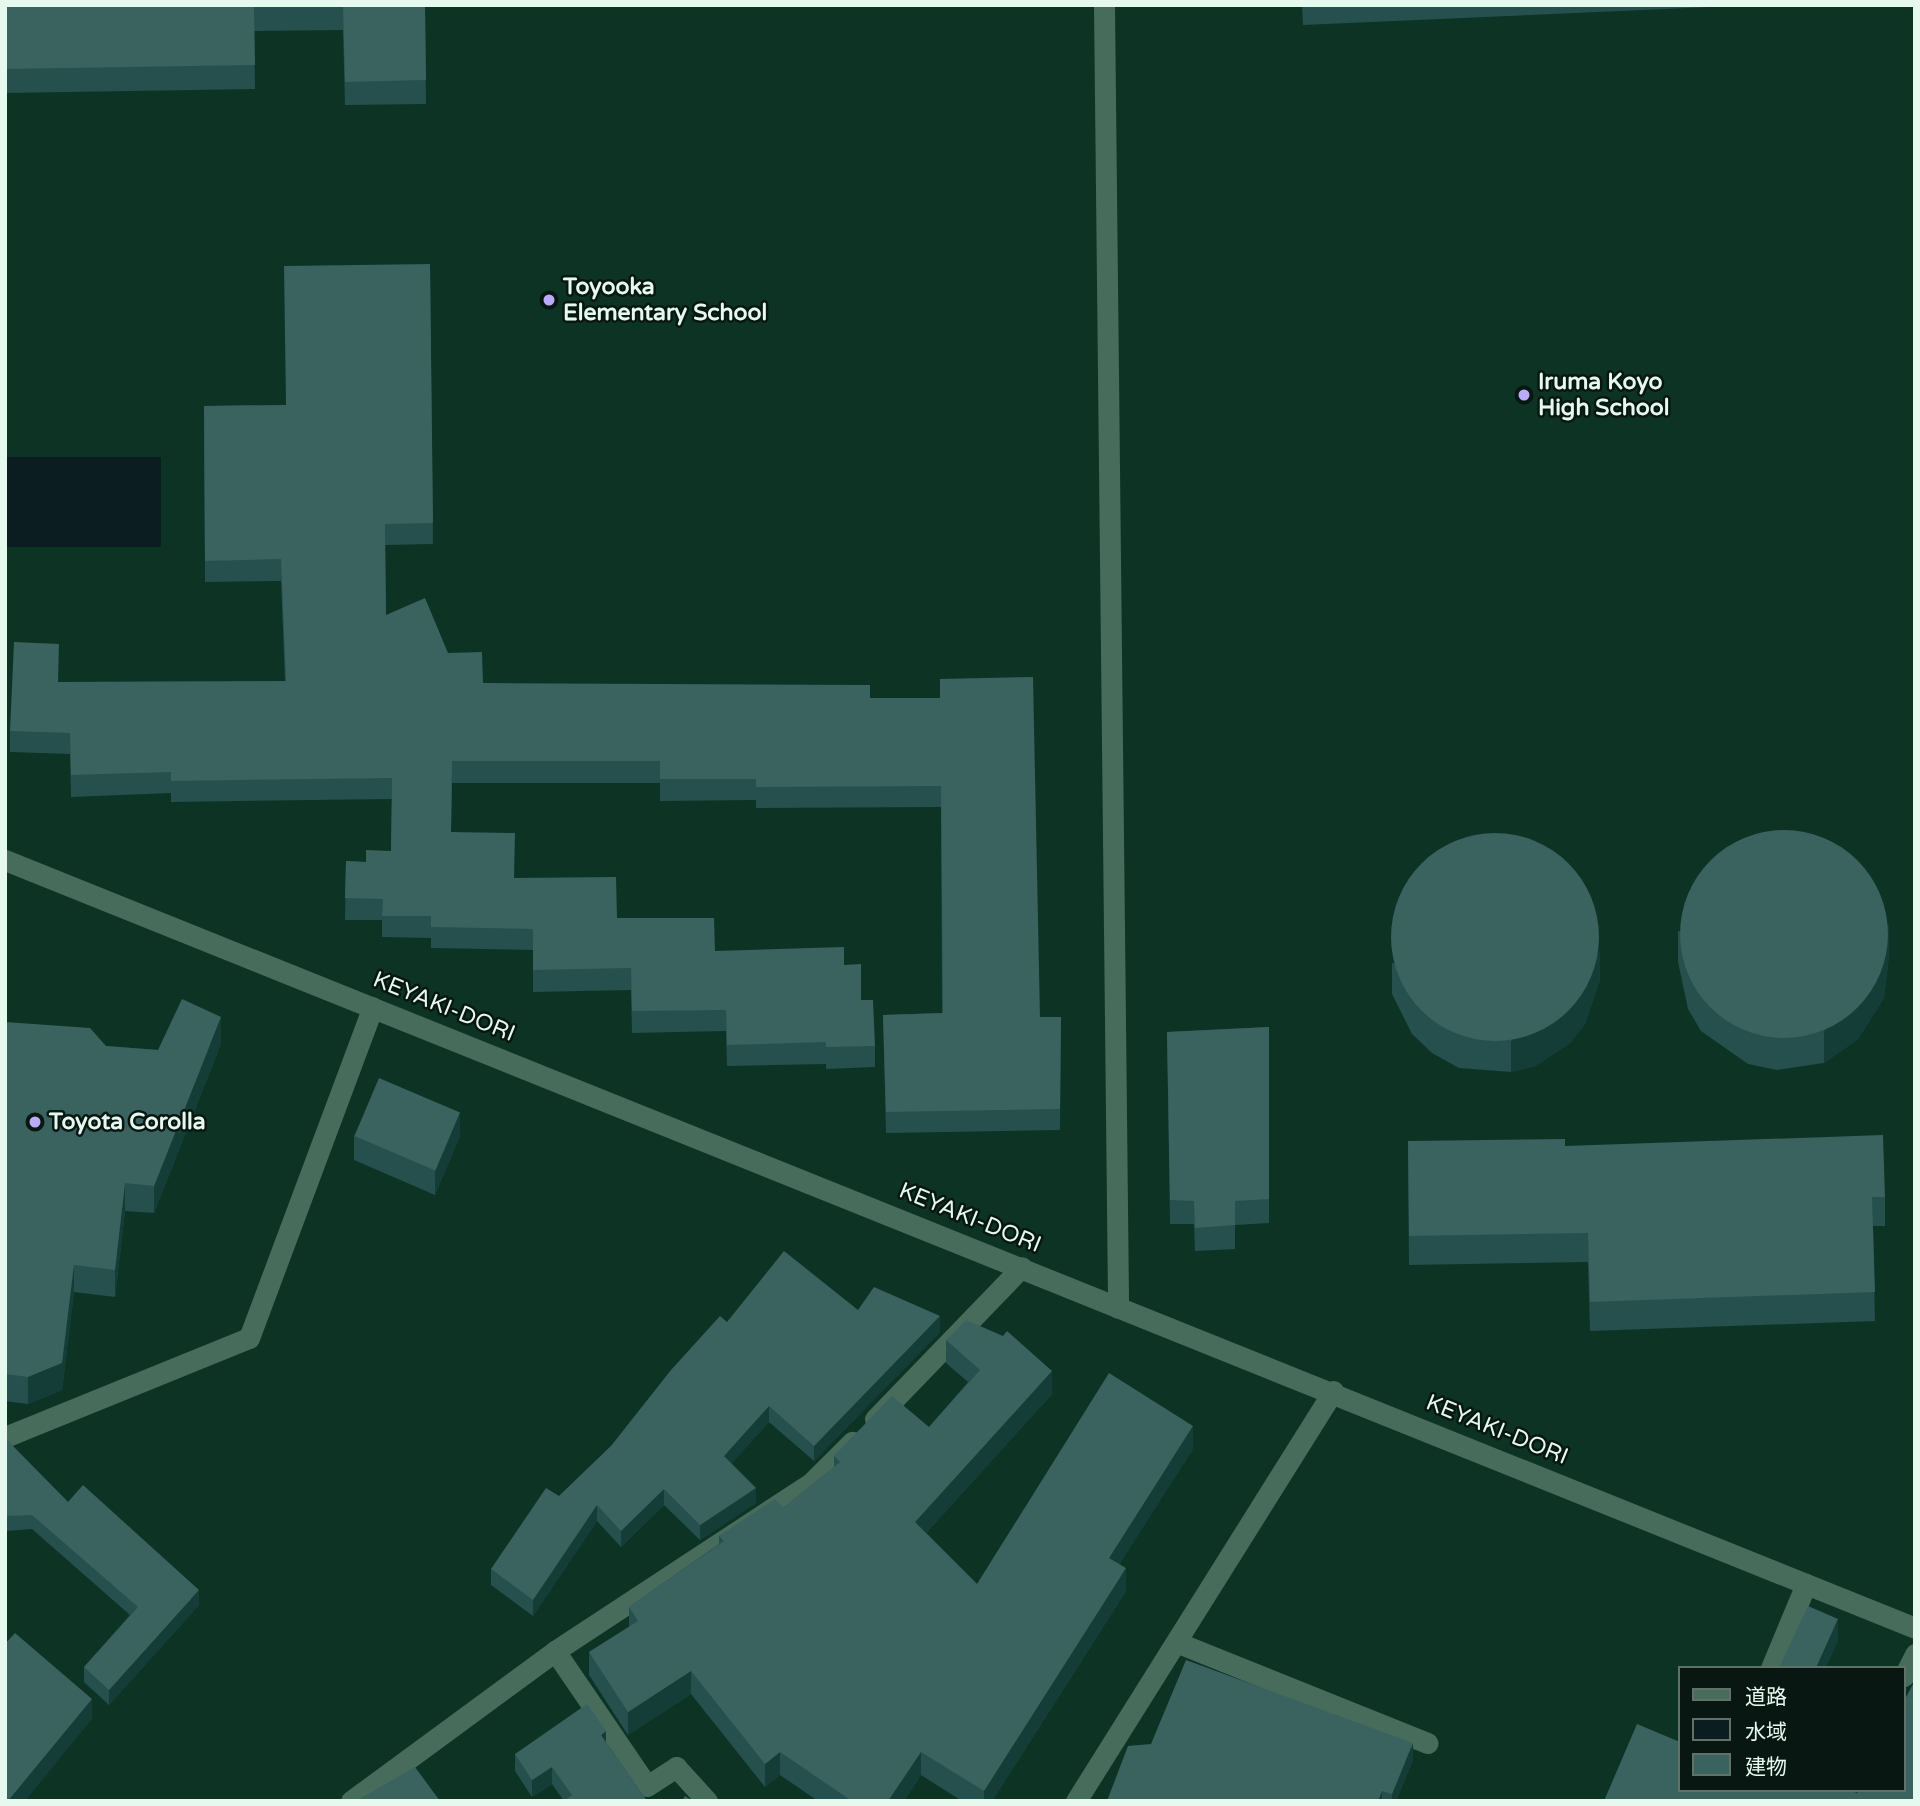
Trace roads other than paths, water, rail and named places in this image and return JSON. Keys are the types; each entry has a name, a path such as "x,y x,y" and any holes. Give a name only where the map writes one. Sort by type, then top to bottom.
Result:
{"street":[{"path":"1104,5 1118,1308"},
{"name":"KEYAKI-DORI","path":"5,860 1023,1267 1118,1308 1333,1391 1915,1629"},
{"path":"5,1437 248,1338 373,1007"},
{"path":"351,1801 555,1651 812,1482 1023,1267"},
{"path":"1076,1801 1333,1391"},
{"path":"1772,1666 1806,1584"},
{"path":"1176,1642 1427,1743"},
{"path":"555,1651 647,1786 676,1767 707,1801"},
{"path":"1906,1672 1915,1654"}],"water":[{"path":"5,457 161,457 161,547 5,547"}],"place":[{"name":"Toyooka Elementary School","path":"549,300"},
{"name":"Iruma Koyo High School","path":"1524,395"},
{"name":"Toyota Corolla","path":"35,1122"}]}
